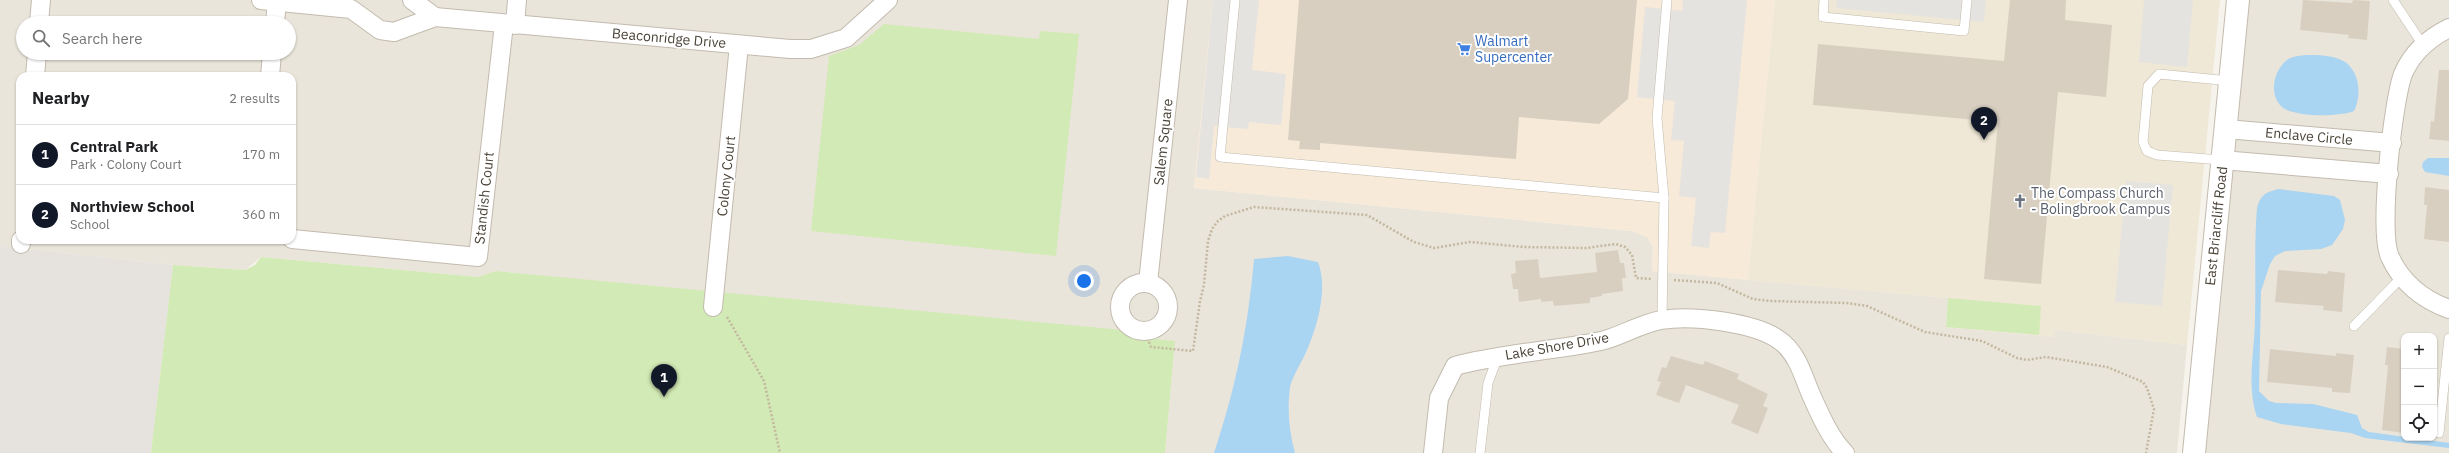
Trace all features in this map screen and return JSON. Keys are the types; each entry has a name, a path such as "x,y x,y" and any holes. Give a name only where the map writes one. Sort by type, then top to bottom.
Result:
{"street":[{"path":"40,16 41,0"},
{"path":"412,0 435,17"},
{"path":"509,24 517,0"},
{"name":"Beaconridge Drive","path":"269,1 357,4 380,30 389,32 400,30 435,17 739,45 811,49 851,35 888,0"},
{"name":"Salem Square","path":"1148,283 1178,0"},
{"name":"East Briarcliff Road","path":"2194,453 2238,0"},
{"path":"269,1 273,16"},
{"name":"Standish Court","path":"296,239 478,257 509,24"},
{"path":"2449,28 2423,45 2411,59 2403,74 2396,101 2385,234 2389,255 2402,277 2422,296 2449,310"},
{"name":"Colony Court","path":"719,311 739,45"},
{"path":"35,72 36,60"},
{"path":"270,72 271,60"},
{"name":"Enclave Circle","path":"2226,129 2392,144"},
{"path":"2222,160 2389,174"},
{"path":"1148,283 1158,287 1164,294 1168,304 1162,323 1154,328 1144,331 1133,328 1124,321 1120,310 1121,299 1127,289 1137,284 1148,283"},
{"name":"Lake Shore Drive","path":"1433,453 1439,398 1455,366 1498,356 1603,341 1634,327 1662,320 1742,324 1762,329 1778,340 1796,360 1813,400 1836,444 1845,453"}],"lane":[{"path":"1235,0 1220,157 1664,198"},
{"path":"1662,320 1664,198 1657,118 1667,0"},
{"path":"1824,0 1823,17 1964,31 1967,0"},
{"path":"2393,0 2423,45"},
{"path":"2222,160 2158,155 2147,151 2143,142 2147,93 2148,86 2159,74 2230,81"},
{"path":"2354,326 2402,277"},
{"path":"2439,433 2449,338"},
{"path":"1480,453 1488,383 1498,356"}],"path":[{"path":"1144,331 1151,347 1193,351 1204,285 1208,241 1212,229 1218,221 1226,216 1254,207 1367,215 1414,242 1434,248 1470,242 1524,247 1578,248 1616,244 1625,247 1632,255 1636,278 1717,283 1753,299 1770,301 1847,302 1867,306 1925,332 1982,342 2017,358 2027,360 2046,357 2107,368 2143,382 2147,388 2154,409 2146,453"},
{"path":"719,311 764,381 780,453"}],"shaded area":[{"path":"0,0 1213,0 1194,188 1632,231 1647,237 1653,247 1652,271 1948,298 1946,327 2053,337 2055,330 2187,345 2177,453 1165,453 1175,341 496,271 478,277 261,257 245,270 173,265 0,246"},
{"path":"1213,0 1775,0 1748,280 1652,271 1653,247 1647,237 1632,231 1194,188"},
{"path":"1213,0 1259,0 1252,70 1286,74 1281,125 1249,122 1248,129 1214,126 1209,179 1196,177"},
{"path":"1683,0 1747,0 1725,233 1711,232 1709,248 1691,246 1696,198 1679,196 1684,141 1671,140 1675,101 1637,97 1645,7 1682,11"},
{"path":"1775,0 2220,0 2187,345 2055,330 2053,337 1946,327 1948,298 1748,280"},
{"path":"1837,0 1986,0 1984,22 1836,8"},
{"path":"2144,0 2193,0 2187,67 2139,62"},
{"path":"2249,0 2449,0 2449,453 2205,453"},
{"path":"2126,181 2173,185 2162,306 2115,302"},
{"path":"0,246 173,265 151,453 0,453"}],"green space":[{"path":"884,24 1039,39 1040,31 1079,34 1056,256 811,231 829,56 859,45"},
{"path":"261,257 478,277 496,271 1123,330 1130,336 1175,341 1165,453 151,453 173,265 245,270 255,265"},
{"path":"1948,298 2041,306 2039,335 1946,327"}],"water":[{"path":"2314,55 2339,59 2351,68 2355,74 2358,89 2357,104 2354,111 2338,114 2316,115 2294,112 2285,109 2280,105 2274,88 2274,81 2279,69 2290,58"},
{"path":"2428,158 2449,158 2449,176 2425,172 2422,167 2423,162"},
{"path":"2279,189 2334,196 2340,200 2345,220 2343,229 2332,245 2321,249 2285,251 2275,256 2270,264 2261,291 2259,391 2269,401 2276,403 2313,404 2357,415 2362,428 2369,432 2401,436 2401,441 2434,441 2449,443 2449,448 2365,438 2351,433 2281,424 2257,417 2252,393 2252,367 2255,329 2257,208 2262,197 2271,191"},
{"path":"1288,256 1318,262 1322,283 1322,295 1315,329 1290,387 1289,420 1295,453 1214,453 1229,405 1245,333 1254,259"}],"building":[{"name":"Walmart Supercenter","path":"1299,0 1637,0 1628,99 1599,124 1519,117 1516,159 1320,143 1320,150 1299,149 1300,141 1288,140"},
{"name":"The Compass Church - Bolingbrook Campus","path":"2010,0 2066,0 2065,20 2112,25 2106,97 2058,92 2041,284 1984,279 1998,122 1813,105 1818,44 2004,61"},
{"path":"2303,0 2352,3 2353,0 2370,1 2367,40 2348,38 2349,35 2300,30"},
{"path":"2439,70 2449,70 2449,141 2429,139 2431,121 2434,122"},
{"path":"2425,187 2449,190 2449,242 2424,239 2427,205 2424,205"},
{"path":"1618,250 1620,263 1624,263 1626,278 1622,278 1623,291 1602,294 1602,296 1590,298 1590,303 1554,306 1553,301 1541,302 1541,299 1519,302 1518,289 1513,289 1511,274 1516,273 1515,261 1538,259 1540,278 1597,272 1595,253"},
{"path":"2278,270 2327,274 2328,271 2345,273 2342,312 2323,310 2324,306 2275,302"},
{"path":"2387,347 2401,349 2401,433 2382,430 2388,365 2385,365"},
{"path":"2270,349 2336,356 2336,353 2354,355 2350,393 2332,392 2332,388 2267,382"},
{"path":"1671,356 1703,365 1705,361 1739,374 1737,379 1768,394 1763,406 1768,408 1758,434 1731,423 1739,405 1686,385 1679,403 1656,395 1661,382 1657,381 1662,367 1666,368"}],"place":[{"name":"Walmart Supercenter","path":"1464,49"},
{"name":"Northview School","path":"1984,140"},
{"name":"The Compass Church - Bolingbrook Campus","path":"2020,201"},
{"name":"Central Park","path":"664,397"}]}
